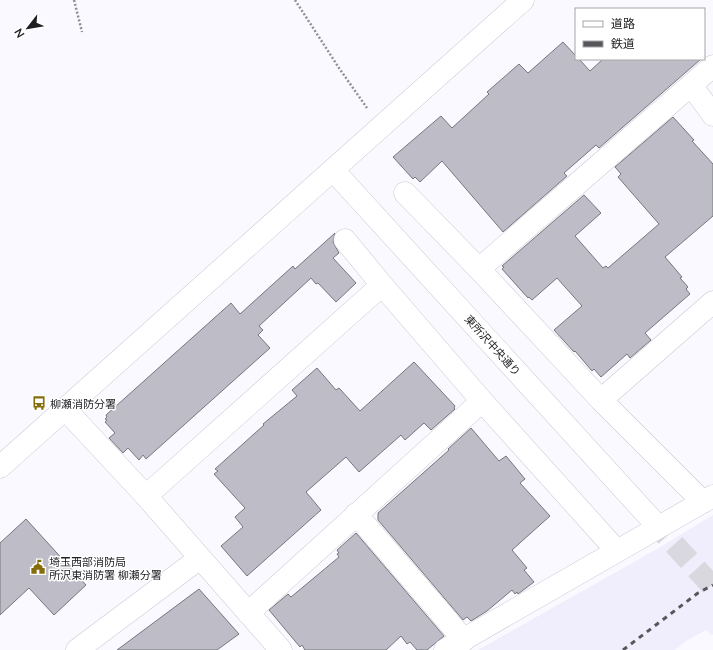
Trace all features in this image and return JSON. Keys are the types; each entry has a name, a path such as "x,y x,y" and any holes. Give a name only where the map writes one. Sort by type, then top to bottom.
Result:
{"street":[{"path":"0,467 523,0"},
{"path":"479,269 713,66"},
{"path":"691,85 713,115"},
{"name":"東所沢中央通り","path":"333,170 652,520"},
{"path":"405,193 479,269 601,400 708,499 445,650"},
{"path":"345,240 482,401 617,551"},
{"path":"146,496 382,285"},
{"path":"601,400 713,302"},
{"path":"248,613 482,401"},
{"path":"65,409 146,496 281,650"},
{"path":"356,514 464,640"},
{"path":"77,650 200,558"}],"path":[{"path":"74,0 82,32"},
{"path":"295,0 339,68 381,127"}],"shaded area":[{"path":"713,515 712,635 706,630 686,641 675,650 478,650 657,549"}],"building":[{"path":"563,42 575,55 575,60 580,60 590,71 602,60 700,60 599,148 596,145 564,173 567,176 503,232 442,161 420,182 415,177 413,179 393,157 441,116 452,128 489,94 487,92 519,64 528,73"},
{"path":"673,117 713,164 713,216 665,257 682,277 680,278 688,287 686,289 690,294 645,333 651,340 630,358 627,354 601,377 594,369 592,371 554,330 582,306 557,278 532,300 529,297 528,298 502,269 504,267 502,266 584,195 601,213 575,236 603,268 606,266 608,268 659,224 618,177 621,174 615,167"},
{"path":"335,233 333,242 339,253 333,258 356,283 336,302 318,283 316,284 311,278 259,326 263,330 258,335 270,348 146,459 143,455 139,460 128,448 123,453 109,438 115,433 105,422 107,420 105,419 107,417 106,415 231,303 240,314 293,266 295,269"},
{"path":"414,362 455,406 455,409 431,430 424,423 405,440 401,435 359,472 346,457 306,492 321,510 247,576 221,546 243,527 235,517 245,508 214,474 218,471 215,469 264,425 263,424 297,396 292,390 317,368 336,390 339,388 360,411"},
{"path":"471,428 499,461 506,456 525,479 520,483 550,516 512,550 527,568 524,570 534,582 518,594 517,592 515,594 512,590 487,611 471,621 467,617 463,620 378,520 378,513 449,450 448,449"},
{"path":"26,519 86,585 54,615 29,588 0,615 0,543"},
{"path":"356,533 444,636 427,650 417,650 410,642 407,644 401,636 386,650 305,650 302,645 300,647 269,610 288,594 291,597 339,557 337,550"},
{"path":"199,589 239,634 217,650 117,650"}],"tunnel":[{"path":"652,520 713,587"}],"railway":[{"path":"623,650 698,593 713,585"}],"place":[{"name":"柳瀬消防分署","path":"39,403"},
{"name":"埼玉西部消防局 所沢東消防署 柳瀬分署","path":"38,567"}]}
